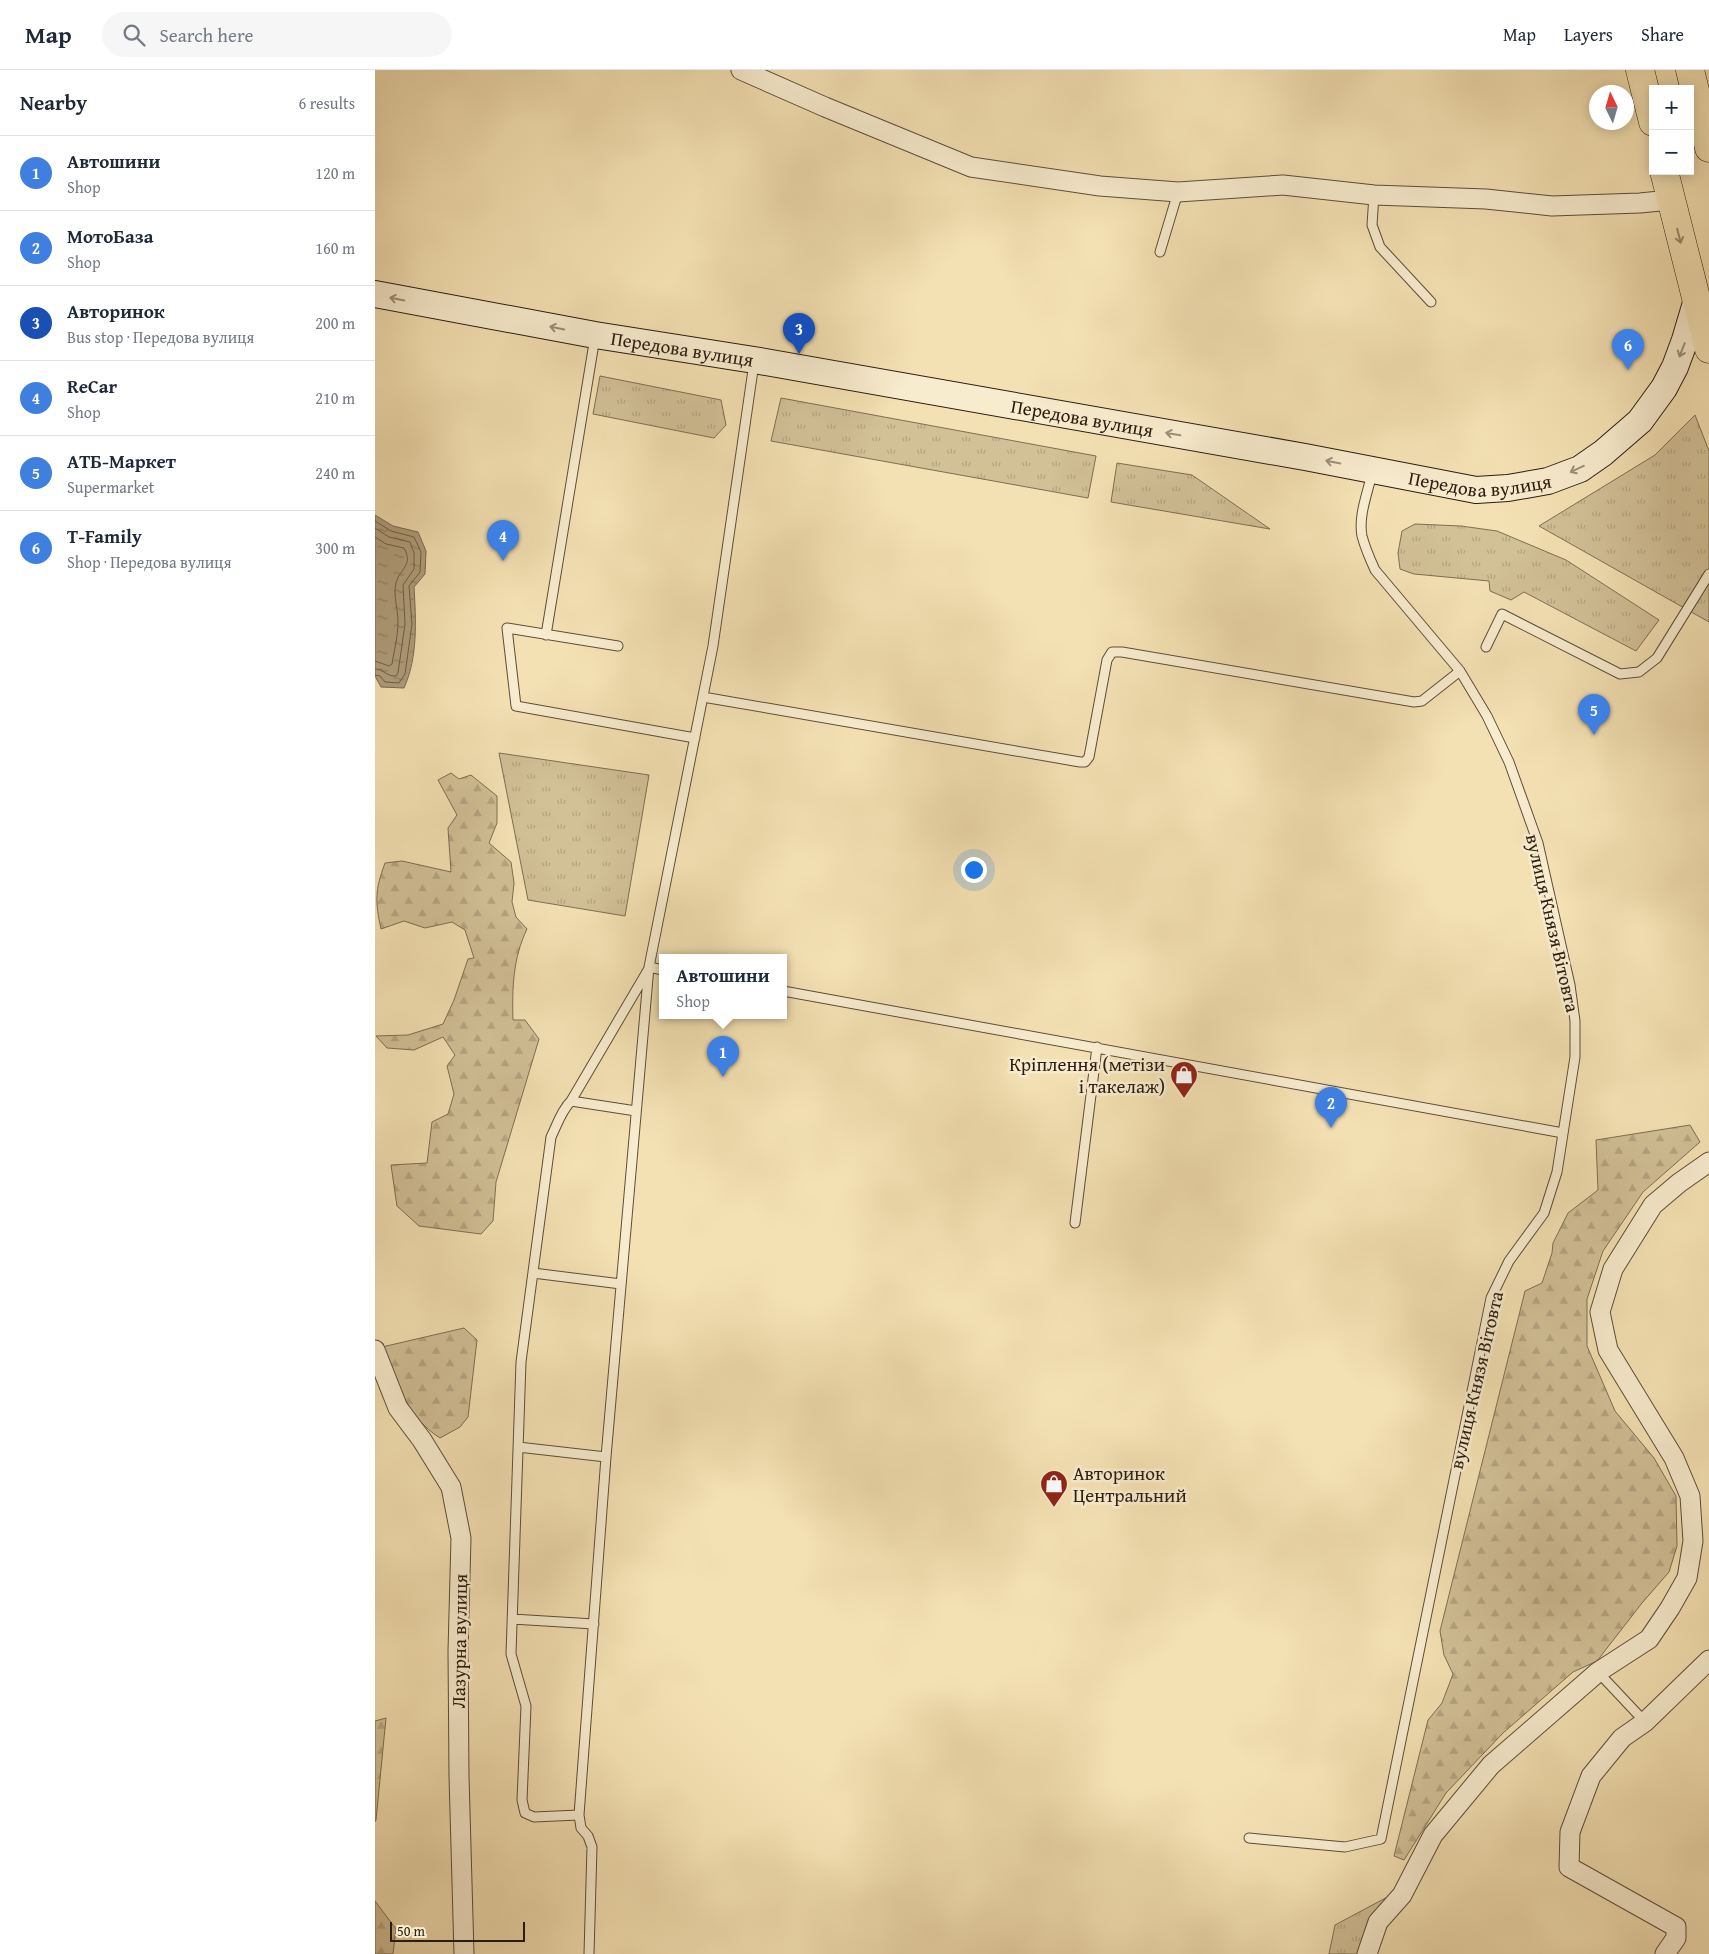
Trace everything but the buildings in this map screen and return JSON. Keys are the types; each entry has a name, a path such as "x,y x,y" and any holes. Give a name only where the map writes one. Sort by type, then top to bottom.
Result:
{"main road":[{"path":"1640,70 1649,106"},
{"path":"1690,70 1709,148"},
{"path":"1665,175 1670,200 1703,306 1709,349"}],"street":[{"path":"741,70 971,167 1101,186 1178,192 1283,185 1374,195 1486,199 1552,206 1670,200"},
{"name":"Передова вулиця","path":"375,294 595,335 754,360 1476,490 1508,488 1548,481 1580,469 1603,453 1641,421 1653,404 1675,366 1703,306"},
{"path":"1367,1954 1378,1922 1402,1895 1433,1835 1458,1803 1491,1765 1598,1672 1649,1639 1687,1578 1693,1541 1690,1496 1674,1458 1608,1350 1600,1312 1613,1269 1653,1205 1679,1183 1709,1162"},
{"name":"Лазурна вулиця","path":"375,1350 398,1408 422,1440 451,1487 461,1538 458,1651 464,1954"},
{"path":"1665,1954 1676,1938 1676,1927 1569,1867 1570,1832 1591,1776 1622,1738 1645,1722 1709,1660"}],"lane":[{"path":"1160,252 1178,192"},
{"path":"1374,195 1372,225 1379,248 1431,302"},
{"path":"546,635 595,335"},
{"path":"589,1954 592,1847 581,1828 579,1815 606,1457 649,968 715,636 754,360"},
{"name":"вулиця Князя Вітовта","path":"1249,1838 1345,1847 1381,1839 1491,1298 1509,1261 1544,1213 1557,1172 1575,1057 1575,1021 1568,977 1537,843 1512,771 1487,716 1460,671 1375,570 1362,535 1363,514 1372,470"},
{"path":"1486,647 1502,614 1620,674 1639,672 1657,658 1709,574"},
{"path":"618,646 507,628 516,706 695,738"},
{"path":"703,697 1080,762 1087,760 1089,757 1107,660 1112,652 1122,652 1414,702 1422,700 1460,671"},
{"path":"649,968 659,969"},
{"path":"579,1815 534,1817 525,1813 522,1800 526,1706 511,1654 521,1362 551,1137 566,1106 571,1101 649,968"},
{"path":"787,992 1563,1133"},
{"path":"1075,1223 1097,1047"},
{"path":"571,1101 637,1111"},
{"path":"533,1273 621,1284"},
{"path":"518,1447 606,1457"},
{"path":"512,1619 593,1624"},
{"path":"1598,1672 1645,1722"}],"green space":[{"path":"600,376 721,400 726,425 714,438 593,414"},
{"path":"781,398 1096,456 1088,498 771,441"},
{"path":"1695,415 1709,451 1709,622 1539,526 1655,455"},
{"path":"1117,463 1192,475 1270,529 1111,502"},
{"path":"1415,524 1461,526 1497,531 1566,560 1659,620 1636,651 1524,592 1511,600 1490,591 1489,581 1414,574 1400,569 1398,553 1402,531"},
{"path":"499,753 649,775 625,916 528,900"},
{"path":"451,773 459,779 471,775 497,796 497,823 489,843 511,862 514,883 512,902 516,917 527,929 522,940 514,973 513,1020 525,1020 539,1039 496,1182 493,1221 481,1234 419,1226 397,1206 391,1165 427,1163 432,1122 448,1114 454,1094 447,1066 455,1055 443,1037 414,1050 387,1048 376,1036 408,1035 443,1024 454,1000 468,959 474,958 465,930 452,922 425,928 404,921 381,929 378,911 379,881 385,863 402,861 451,872 448,828 457,815 438,780"},
{"path":"1690,1125 1700,1142 1643,1192 1603,1251 1587,1299 1587,1346 1615,1411 1654,1458 1676,1496 1677,1546 1669,1572 1597,1661 1573,1672 1503,1733 1446,1793 1404,1860 1394,1856 1428,1720 1442,1703 1453,1674 1444,1655 1440,1631 1525,1291 1542,1283 1552,1253 1553,1243 1568,1213 1598,1190 1596,1140"},
{"path":"464,1328 477,1340 468,1417 460,1427 440,1438 419,1420 411,1409 398,1386 382,1347"},
{"path":"386,1718 376,1820 375,1822 375,1721"},
{"path":"1393,1894 1361,1954 1329,1954 1335,1925"},
{"path":"375,1901 396,1929 393,1954 375,1954"}],"water":[{"path":"375,515 393,526 418,532 426,551 425,574 414,587 414,651 409,676 404,688 381,687 375,676"}],"place":[{"name":"Авторинок","path":"799,354"},
{"name":"T-Family","path":"1628,370"},
{"name":"ReCar","path":"503,561"},
{"name":"АТБ-Маркет","path":"1594,735"},
{"name":"Автошини","path":"723,1077"},
{"name":"Кріплення (метізи і такелаж)","path":"1184,1099"},
{"name":"МотоБаза","path":"1331,1128"},
{"name":"Авторинок Центральний","path":"1054,1508"}]}
